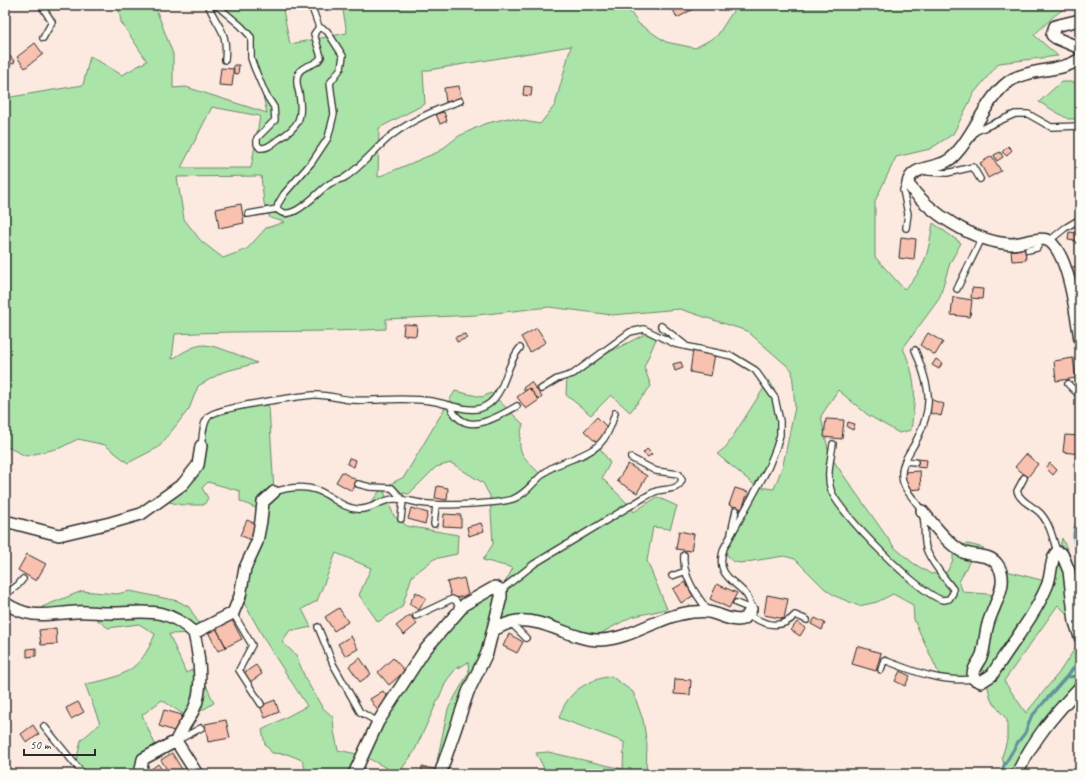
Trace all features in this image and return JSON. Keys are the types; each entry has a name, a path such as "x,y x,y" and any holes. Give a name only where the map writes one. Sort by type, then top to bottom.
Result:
{"street":[{"path":"1080,20 1055,26 1052,35 1080,48"},
{"path":"1080,59 1073,64 1026,75 1013,80 993,100 958,152 946,162 924,168 912,174 908,179 908,184 928,206 982,238 1011,244 1046,240 1058,252 1071,288 1080,339"},
{"path":"5,521 59,535 110,524 141,514 183,484 198,465 202,446"},
{"path":"194,633 234,613 240,596 244,568 257,542 262,521 263,502 274,492"},
{"path":"922,510 961,552 991,558 1001,571 1003,579 1001,589 988,624 982,655 973,671 974,679 982,682 992,675 1034,612 1048,585 1051,575 1053,556 1057,552 1062,554 1069,571 1075,622 1080,637"},
{"path":"354,774 378,722 415,662 453,616 465,604 482,592 495,587 501,590 494,630 487,653 468,692 456,722 440,774"},
{"path":"5,603 19,612 42,616 77,612 146,612 165,614 182,621 194,633 197,648 198,699 189,718 181,728 176,741 143,759 140,774"},
{"path":"494,630 511,623 529,621 584,638 611,640 624,637 680,615 709,612 737,619 743,619 749,612"},
{"path":"1017,774 1027,751 1054,715 1080,687"},
{"path":"176,741 197,774"}],"lane":[{"path":"41,5 52,22 43,38"},
{"path":"208,5 226,38 225,60"},
{"path":"216,5 241,26 251,37 254,67 266,95 274,107 275,120 257,138 257,144 260,148 268,147 290,133 298,123 300,103 297,83 298,75 303,69 317,64 321,57 314,34 319,27"},
{"path":"277,209 278,204 284,194 312,162 321,149 332,127 334,114 330,83 342,68 343,56 327,31 319,27 311,5"},
{"path":"248,214 277,209 285,215 296,210 330,184 344,178 392,135 441,108 460,101"},
{"path":"971,134 1015,114 1028,114 1051,127 1080,126"},
{"path":"924,168 928,172 947,173 973,167 980,179"},
{"path":"906,228 908,214 903,190 904,184 908,179"},
{"path":"1028,250 1037,248 1046,240 1080,219"},
{"path":"957,289 982,238"},
{"path":"661,326 687,346"},
{"path":"541,389 557,379 573,374 624,336 637,330 650,331 665,340 732,356 755,370 775,398 778,410 780,435 768,468 731,538 724,548 721,557 721,567 728,578 747,596 751,603 749,612"},
{"path":"202,446 204,425 209,416 224,409 287,398 325,394 351,400 418,400 450,405 464,409 477,409 488,404 498,394 509,365 520,348"},
{"path":"833,444 829,476 831,490 839,505 865,535 898,567 928,592 942,600 949,599 953,593 953,589 936,566 927,550 922,510 905,489 902,482 902,472 905,461 922,430 929,399 928,387 915,350"},
{"path":"1068,384 1080,396"},
{"path":"450,405 457,416 473,424 489,422 517,406"},
{"path":"274,492 280,490 308,488 327,494 339,503 358,509 366,509 393,499 436,505 513,498 523,493 545,471 598,447 608,434 615,413"},
{"path":"501,590 534,564 645,497 657,491 675,488 680,485 682,480 679,474 656,471 631,458"},
{"path":"905,461 915,462"},
{"path":"1024,478 1017,491 1018,497 1042,515 1050,528 1057,552"},
{"path":"358,484 370,487 392,488 403,500 401,518"},
{"path":"434,524 436,505"},
{"path":"731,538 736,510"},
{"path":"684,555 686,571 692,587 709,612"},
{"path":"672,576 686,571"},
{"path":"5,595 24,579"},
{"path":"416,616 452,599 456,601 458,606 453,616"},
{"path":"736,603 771,625 782,624 790,621 795,615 807,620"},
{"path":"234,613 252,645 239,670 261,704"},
{"path":"511,623 526,638"},
{"path":"318,627 333,664 360,712 378,722"},
{"path":"881,670 884,660 928,676 948,680 974,679"},
{"path":"44,726 83,774"},
{"path":"176,741 201,728"}],"shaded area":[{"path":"19,766 30,774 7,774"}],"green space":[{"path":"118,5 145,5 156,9 173,54 173,88 186,87 267,113 250,41 218,5 282,5 290,44 347,33 342,5 625,5 639,24 666,42 695,48 717,36 737,5 1069,5 1054,16 1034,35 1058,56 999,63 974,93 953,134 930,149 896,157 875,201 875,257 904,289 922,267 933,223 961,243 950,263 939,299 903,348 911,369 914,388 914,407 911,430 899,433 868,415 838,390 821,416 829,454 894,547 913,563 931,574 947,572 953,560 953,545 968,544 984,548 969,562 959,582 963,592 999,595 1003,570 1052,583 1062,538 1071,558 1075,591 1075,622 1058,605 1004,681 1026,713 1058,674 1080,641 1080,687 1014,774 1006,774 1002,757 1007,740 1007,720 991,700 984,670 967,679 939,674 914,620 913,605 893,594 877,602 859,606 835,596 824,588 795,559 784,556 740,563 732,561 724,551 729,526 757,487 774,489 783,465 795,407 792,370 747,331 680,309 612,315 549,307 477,315 386,319 386,329 175,334 172,359 191,348 204,345 223,349 257,363 223,372 198,386 189,409 159,447 128,463 105,445 78,439 60,448 26,456 5,446 5,98 83,85 90,56 122,75 147,61 121,22","holes":["571,46 555,105 540,124 508,118 484,124 459,136 438,152 378,177 379,128 425,104 423,71","212,107 260,116 251,168 181,168","261,176 264,203 270,218 285,222 266,228 247,249 223,258 201,241 184,219 177,177"]},
{"path":"1061,82 1080,82 1080,119 1068,119 1039,102"},
{"path":"659,332 644,367 651,386 630,412 611,395 591,415 566,395 567,374 647,333"},
{"path":"769,380 778,406 779,426 777,445 757,487 717,454 726,447"},
{"path":"455,391 482,397 491,393 523,424 520,448 525,458 541,475 598,445 610,463 602,478 634,512 657,497 677,506 670,529 653,527 647,561 667,609 631,617 594,637 536,621 494,630 444,763 437,761 448,709 469,672 468,662 459,668 459,665 447,680 414,752 398,774 362,755 354,774 307,774 302,760 287,754 272,753 265,744 262,730 307,706 269,647 240,596 262,511 240,501 240,491 208,482 202,488 208,498 204,505 182,505 161,500 183,484 201,446 209,416 265,403 269,407 274,492 296,488 317,491 337,502 356,507 369,505 382,488 404,477","holes":["451,463 483,483 490,496 493,544 483,560 513,568 501,590 453,616 362,755 338,750 333,717 322,707 306,680 296,655 282,642 290,630 311,627 302,609 317,601 336,553 371,568 359,595 378,622 402,607 412,576 434,559 457,554 458,535 407,526 394,516 383,489 409,494 436,467"]},
{"path":"82,591 117,594 130,591 178,601 189,607 202,629 194,633 169,634 186,673 198,667 214,703 189,718 162,700 142,715 158,751 143,759 140,774 87,774 76,762 81,740 100,724 85,684 109,679 128,671 143,657 155,634 139,624 108,628 87,612 42,616 42,607"},
{"path":"611,676 633,692 643,720 647,744 646,774 547,774 536,753 548,752 623,769 624,742 559,718 567,701 578,689 593,681"}],"building":[{"path":"671,5 696,5 697,7 677,18"},
{"path":"35,43 43,54 25,68 17,57"},
{"path":"10,56 15,62 8,66 5,59"},
{"path":"234,65 239,65 238,74 233,73"},
{"path":"221,68 234,69 232,86 219,85"},
{"path":"459,86 461,99 446,102 444,88"},
{"path":"524,86 532,87 531,96 523,95"},
{"path":"444,112 447,121 440,124 436,114"},
{"path":"1008,146 1012,150 1007,156 1002,152"},
{"path":"1000,152 1003,157 997,161 994,155"},
{"path":"992,156 1001,171 988,178 980,163"},
{"path":"241,204 244,223 219,228 216,209"},
{"path":"1069,232 1077,233 1076,241 1068,240"},
{"path":"901,237 916,239 914,260 899,258"},
{"path":"1025,249 1026,260 1012,261 1011,250"},
{"path":"1080,265 1080,287 1074,289 1069,268"},
{"path":"972,288 983,289 982,299 971,298"},
{"path":"953,297 972,300 970,317 951,315"},
{"path":"404,324 417,325 416,336 403,335"},
{"path":"537,328 546,342 530,352 521,337"},
{"path":"928,333 943,342 935,355 920,345"},
{"path":"465,334 467,338 457,342 455,337"},
{"path":"693,350 715,354 711,376 690,372"},
{"path":"1073,358 1076,378 1056,381 1054,361"},
{"path":"936,359 942,363 939,369 932,365"},
{"path":"681,362 683,368 675,371 673,364"},
{"path":"531,382 542,397 539,400 529,388 525,391 523,388"},
{"path":"529,388 539,400 526,409 517,397"},
{"path":"932,400 944,404 941,416 928,412"},
{"path":"597,417 609,429 597,443 584,431"},
{"path":"826,419 844,420 842,439 824,437"},
{"path":"848,422 855,424 853,430 847,427"},
{"path":"1065,435 1080,436 1080,454 1063,452"},
{"path":"647,449 652,454 648,457 643,453"},
{"path":"1026,454 1038,464 1028,477 1015,467"},
{"path":"349,458 356,460 354,467 347,464"},
{"path":"918,459 927,460 926,468 917,467"},
{"path":"1050,463 1057,470 1053,475 1046,468"},
{"path":"628,464 647,476 637,493 617,481"},
{"path":"920,471 921,489 906,490 904,472"},
{"path":"342,472 358,481 352,491 336,482"},
{"path":"437,486 448,488 447,500 435,498"},
{"path":"735,488 748,492 742,509 729,505"},
{"path":"411,508 428,513 425,524 408,519"},
{"path":"444,514 461,515 461,527 443,526"},
{"path":"247,520 258,525 251,540 240,535"},
{"path":"481,523 484,531 469,536 467,527"},
{"path":"679,531 694,534 691,551 676,549"},
{"path":"27,554 46,564 36,581 18,570"},
{"path":"464,578 468,595 452,599 447,582"},
{"path":"685,582 693,596 681,603 673,589"},
{"path":"717,584 737,593 729,608 710,599"},
{"path":"416,592 426,598 419,610 409,604"},
{"path":"767,595 788,599 784,619 764,615"},
{"path":"339,608 348,622 334,631 325,617"},
{"path":"410,615 417,624 404,635 396,626"},
{"path":"231,618 242,639 226,647 215,626"},
{"path":"815,618 825,623 822,630 811,624"},
{"path":"797,622 805,628 800,636 791,630"},
{"path":"215,626 226,647 218,651 207,630"},
{"path":"56,628 57,644 41,645 39,630"},
{"path":"509,634 523,642 517,653 503,646"},
{"path":"351,636 358,649 345,656 338,644"},
{"path":"857,646 881,653 876,671 852,664"},
{"path":"36,648 36,656 27,657 27,649"},
{"path":"360,658 371,674 360,682 349,666"},
{"path":"393,658 405,671 389,685 378,672"},
{"path":"256,665 262,674 250,682 244,673"},
{"path":"900,671 910,676 905,686 895,681"},
{"path":"675,679 691,680 690,695 674,694"},
{"path":"383,691 391,702 378,711 370,699"},
{"path":"275,700 279,712 265,718 260,706"},
{"path":"78,702 84,712 71,719 66,708"},
{"path":"164,710 182,715 177,732 159,726"},
{"path":"226,720 230,738 208,742 205,724"},
{"path":"33,725 39,734 27,743 21,734"},
{"path":"172,753 183,771 178,774 170,774 161,760"},
{"path":"158,764 165,774 146,773"},
{"path":"422,767 435,769 434,774 421,774"}],"waterway":[{"path":"1080,520 1077,523 1074,532 1076,546 1080,554"},
{"path":"999,774 1025,733 1031,717 1080,661"},
{"path":"1066,677 1080,676"}]}
